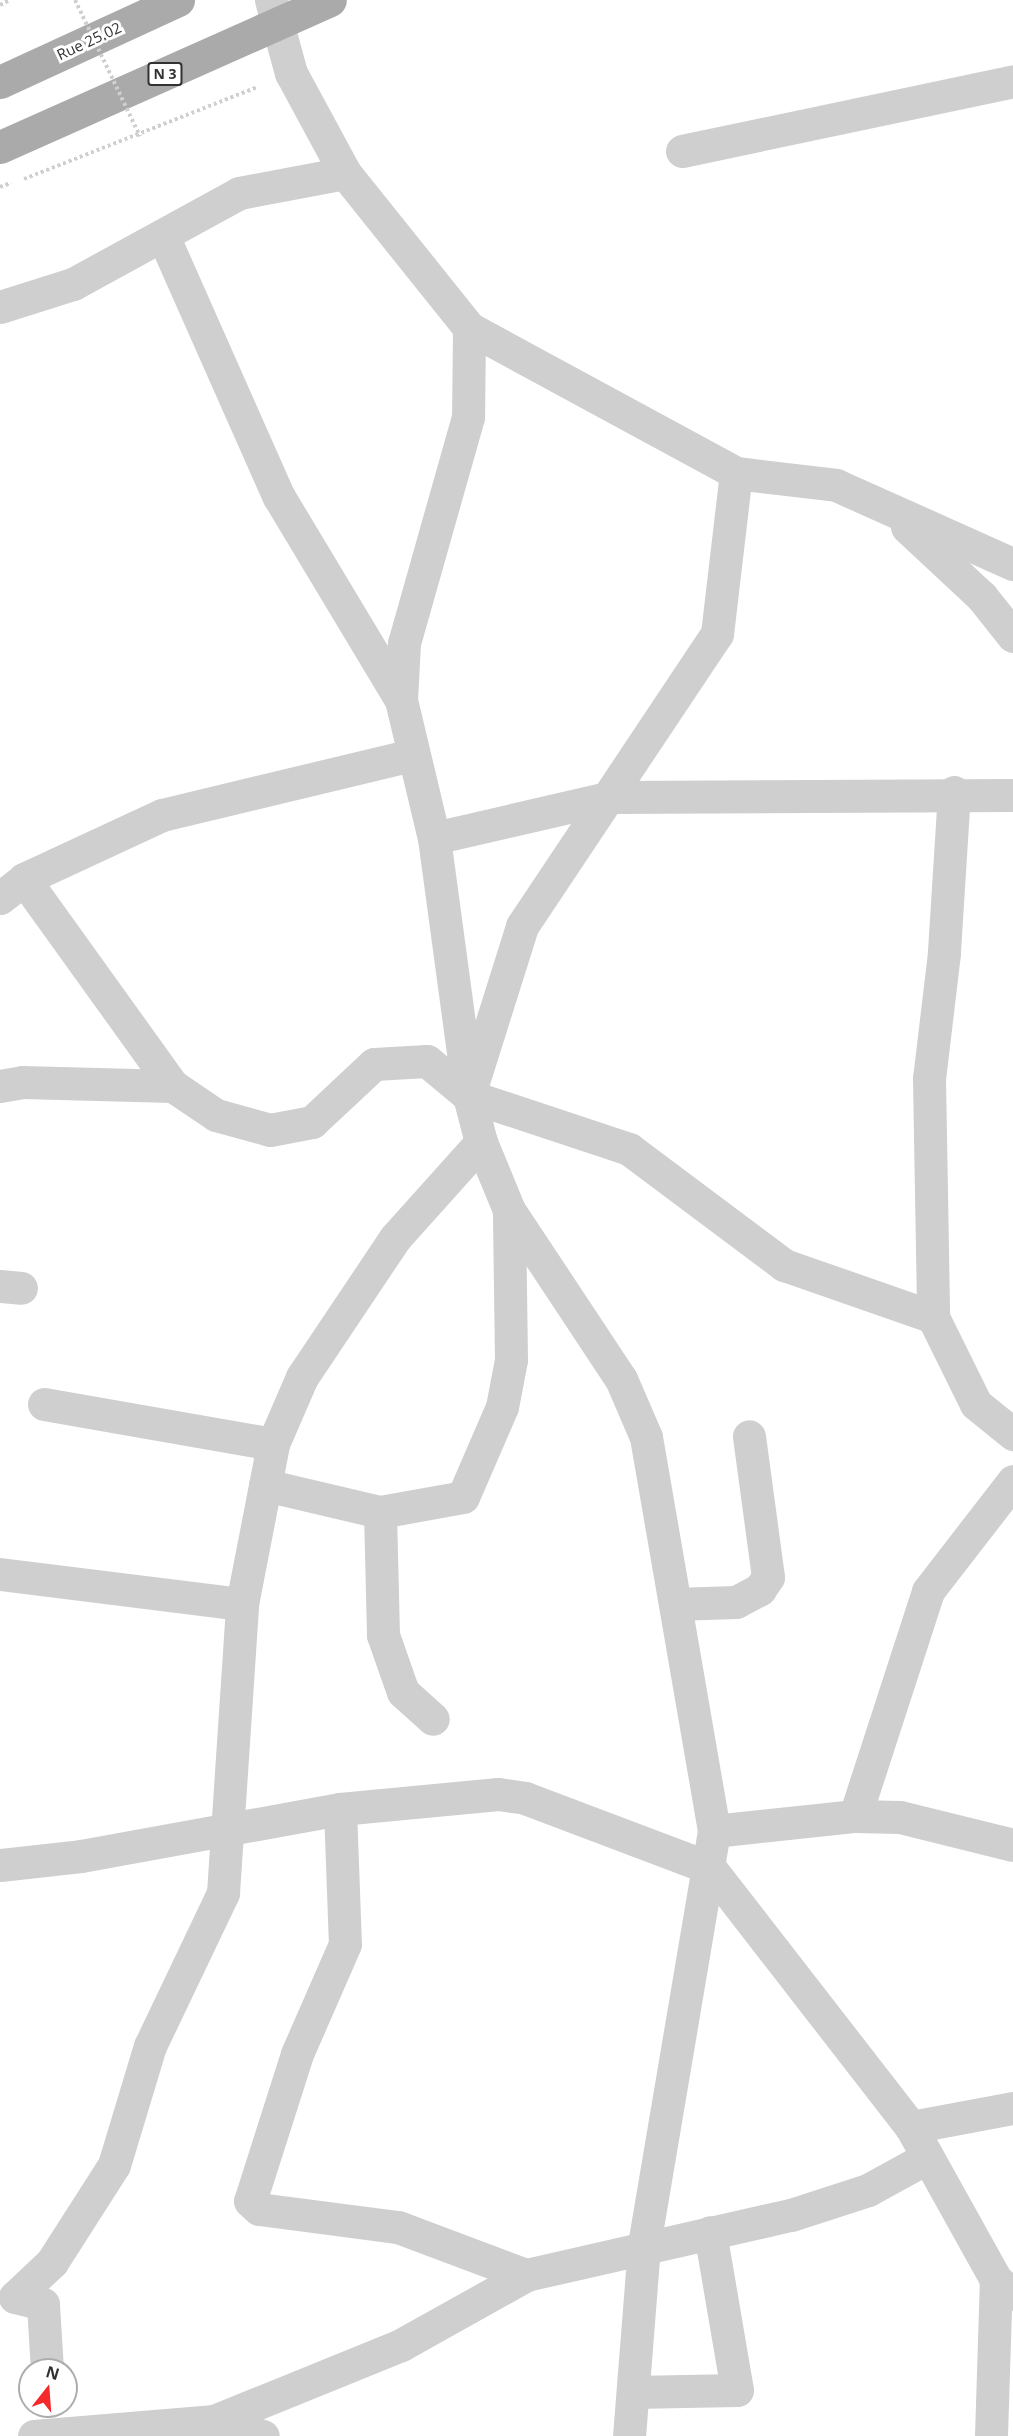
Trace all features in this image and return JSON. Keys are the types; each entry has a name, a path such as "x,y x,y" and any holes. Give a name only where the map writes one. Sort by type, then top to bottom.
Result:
{"main road":[{"name":"Rue 25.02","path":"0,82 178,0"},
{"name":"N 3","path":"0,147 274,12 330,0"}],"street":[{"path":"274,12 291,73 345,173 469,328 736,473 836,485 1013,564"},
{"path":"682,151 1013,81"},
{"path":"0,307 73,284 164,238 239,193 345,173"},
{"path":"164,238 279,497 401,700"},
{"path":"469,328 468,417 404,643 401,700 412,755 434,838 469,1096 481,1142 509,1210 621,1379 646,1437 714,1831 710,1868 681,2004 644,2246 629,2436"},
{"path":"469,1096 522,926 612,796 717,634 736,473"},
{"path":"889,509 982,597 1013,636"},
{"path":"412,755 162,815 8,886 173,1086 216,1115 270,1130 312,1122 375,1064 427,1061 469,1096 629,1149 784,1265 933,1317"},
{"path":"954,792 944,953 929,1078 933,1317 976,1404 1013,1434"},
{"path":"434,838 612,796 954,792 1013,795"},
{"path":"0,1086 22,1082 173,1086"},
{"path":"8,2296 51,2262 114,2165 150,2046 223,1893 223,1827 242,1604 273,1444 302,1377 394,1238 481,1142"},
{"path":"265,1485 380,1512 449,1503 470,1488 502,1407 511,1360 509,1210"},
{"path":"44,1404 273,1444"},
{"path":"675,1604 736,1602 760,1589 768,1577 749,1436"},
{"path":"855,1816 928,1591 1013,1481"},
{"path":"380,1512 383,1635 403,1692 433,1719"},
{"path":"0,1574 242,1604"},
{"path":"0,1865 81,1856 223,1827 340,1809 511,1795 710,1868 911,2127 1004,2287 991,2436"},
{"path":"340,1809 343,1953 297,2054 250,2201 259,2209 398,2227 526,2275"},
{"path":"714,1831 855,1816 900,1817 1013,1845"},
{"path":"911,2127 1013,2108"},
{"path":"214,2421 401,2345 526,2275 644,2246 791,2215 868,2190 928,2157"},
{"path":"633,2392 737,2390 710,2232"},
{"path":"8,2296 43,2304 46,2358"},
{"path":"44,2424 214,2421 263,2436"}],"path":[{"path":"0,5 10,0"},
{"path":"75,0 140,136"},
{"path":"0,187 140,136 291,73"}]}
